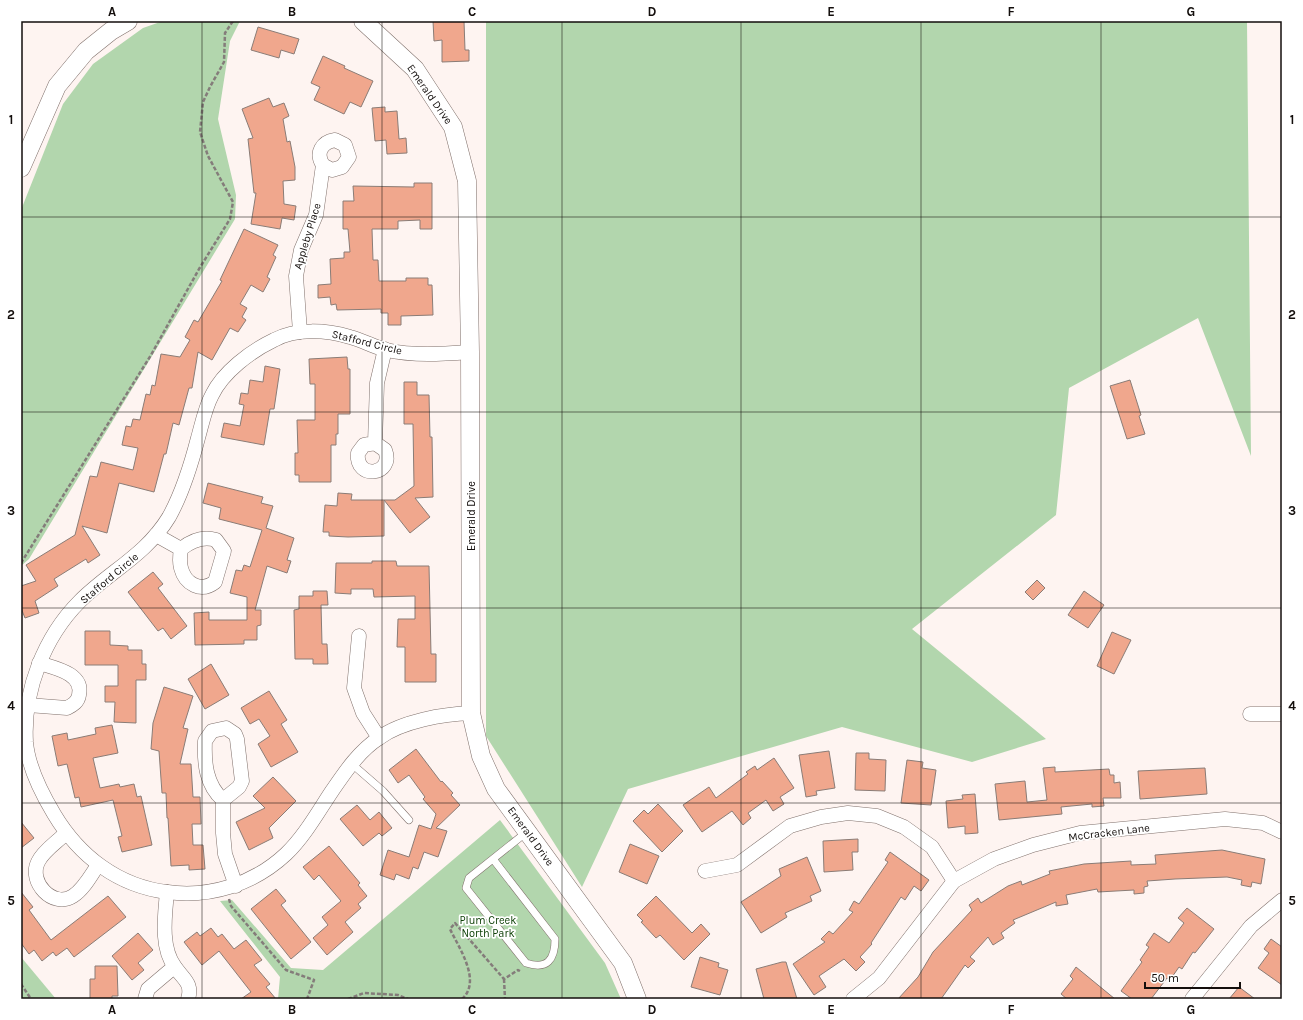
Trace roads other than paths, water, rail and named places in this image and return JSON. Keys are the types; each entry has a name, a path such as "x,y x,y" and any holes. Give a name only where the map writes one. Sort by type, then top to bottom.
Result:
{"street":[{"path":"21,168 57,86 108,26 128,21"},
{"name":"Emerald Drive","path":"363,21 415,69 454,127 468,181 472,713 481,756 496,789 623,963 637,999"},
{"name":"Appleby Place","path":"300,332 296,276 301,250 316,215 323,165"},
{"name":"Stafford Circle","path":"470,352 430,354 385,349 348,336 323,331 300,332 278,337 246,356 212,393 188,474 178,498 156,535 140,552 79,602 51,639 39,663 28,705 24,744 35,775 50,807 65,834 82,852 98,865 121,879 146,888 167,892 197,893 231,887 256,876 287,853 352,764 379,738 411,724 453,714 472,713"},
{"path":"375,443 377,383 385,349"},
{"path":"156,535 181,548"},
{"path":"359,636 354,688 363,713 379,738"},
{"path":"28,705 67,708 73,705 79,695 80,689 75,678 61,670 39,663"},
{"path":"1250,714 1282,714"},
{"path":"223,800 239,787 242,781 237,739 235,734 226,728 212,731 205,741 208,781 223,800 222,833 231,887"},
{"path":"705,871 737,865 790,826 821,817 848,813 877,816 904,827 932,847 954,881"},
{"name":"McCracken Lane","path":"853,999 879,978 954,881 994,859 1033,844 1080,833 1225,819 1263,823 1282,832"},
{"path":"65,834 38,861 35,876 41,888 52,897 59,899 73,896 81,889 98,865"},
{"path":"167,892 165,926 169,953 174,966 190,984 188,999"},
{"path":"1192,999 1251,926 1282,900"},
{"path":"145,999 148,989 174,966"}],"lane":[{"path":"352,764 409,820"},
{"path":"493,858 555,939 555,948 552,958 544,965 536,966 526,963 466,888 469,878 493,858 528,831"}],"park label":[{"name":"Plum Creek North Park","path":"488,926"}]}
